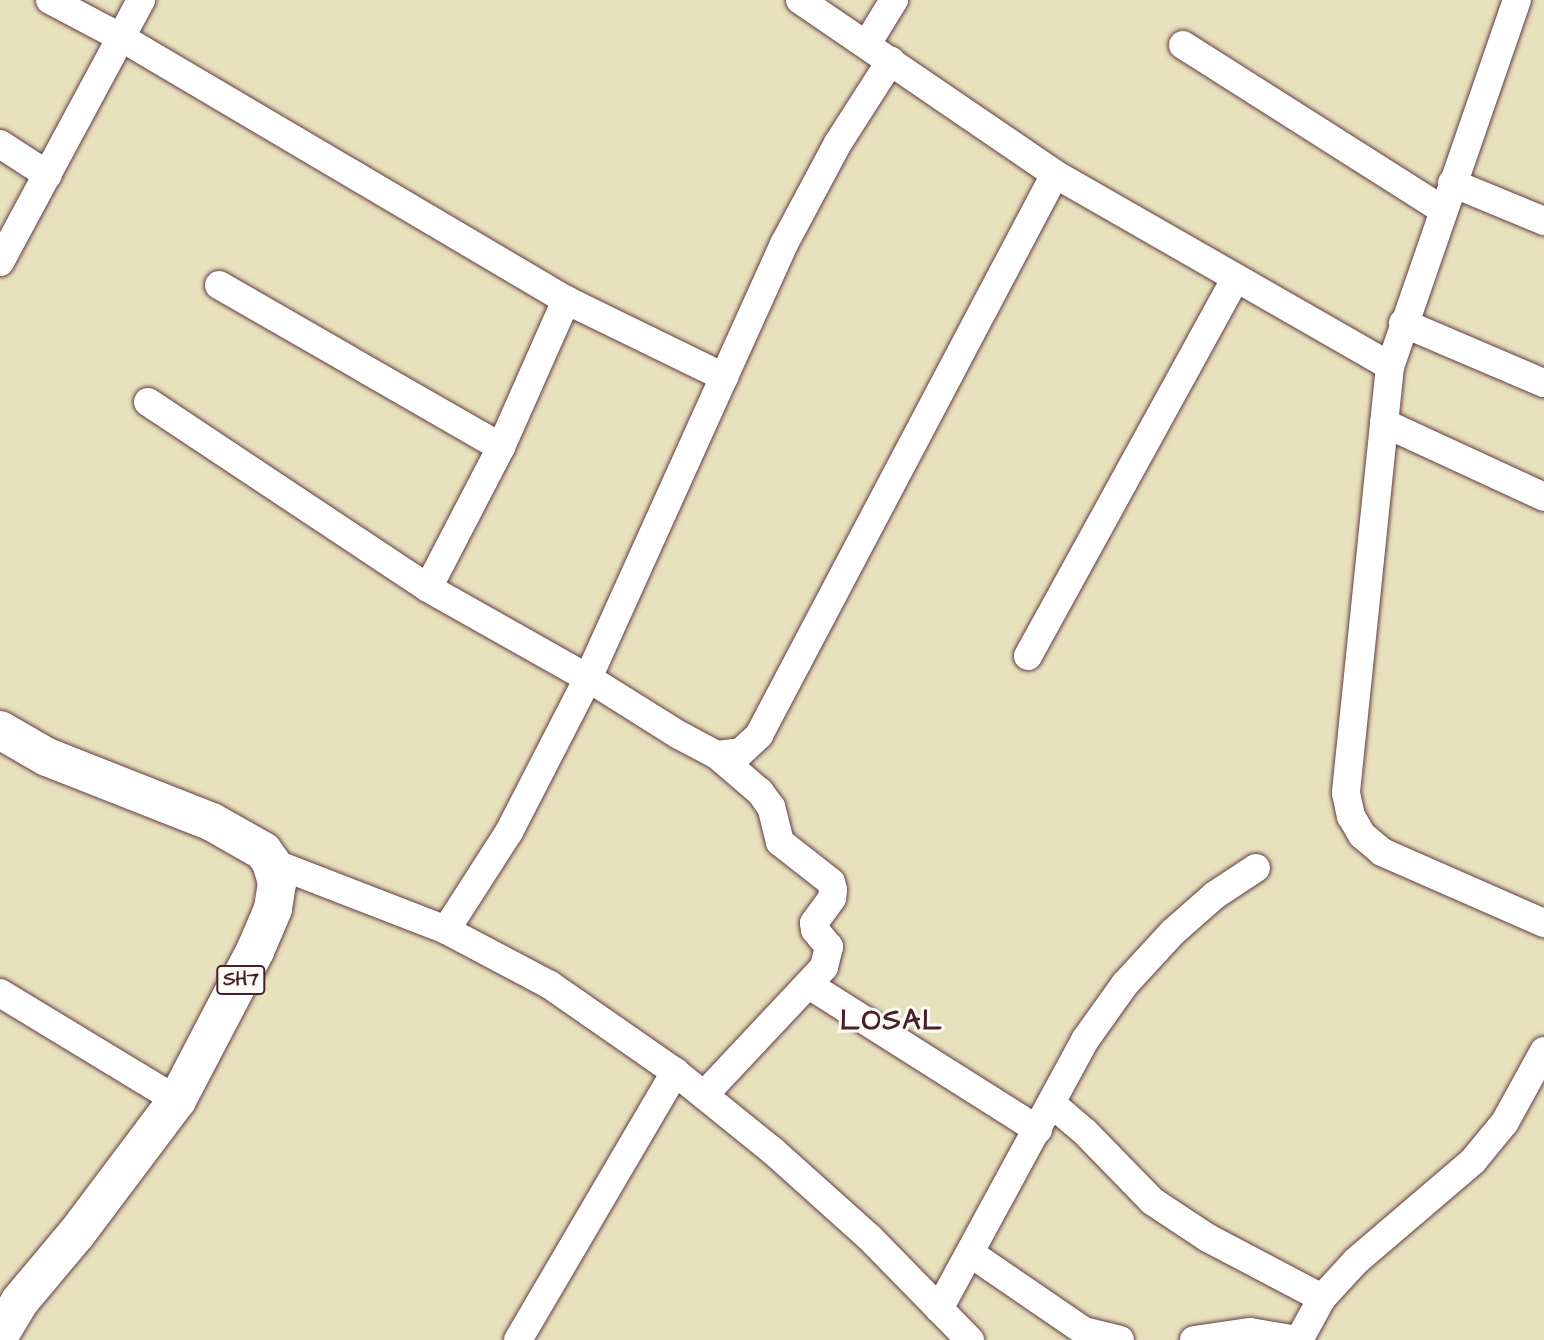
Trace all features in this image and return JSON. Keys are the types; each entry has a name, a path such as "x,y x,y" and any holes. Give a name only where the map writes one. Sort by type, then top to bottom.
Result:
{"main road":[{"path":"0,730 47,757 212,822 263,851 271,862"},
{"name":"SH7","path":"0,1334 20,1301 78,1233 177,1100 255,951 272,909 277,883 271,862"}],"street":[{"path":"50,0 122,38 566,300 724,377"},
{"path":"0,262 141,0"},
{"path":"800,0 1055,174 1390,366"},
{"path":"446,930 509,832 588,678 724,377 879,52 894,0"},
{"path":"1517,0 1402,323 1390,366 1346,793 1351,816 1362,835 1381,852 1544,923"},
{"path":"1183,45 1443,210"},
{"path":"0,144 48,175"},
{"path":"717,755 741,752 759,735 1055,174"},
{"path":"1452,183 1544,221"},
{"path":"1028,656 1236,278"},
{"path":"219,285 500,447"},
{"path":"428,588 500,447 566,300"},
{"path":"1402,323 1544,383"},
{"path":"148,402 428,588 588,678 679,735 717,755 760,792 771,807 780,842 831,882 832,898 814,923 815,930 828,947 829,956 809,985 704,1095"},
{"path":"1384,423 1544,497"},
{"path":"271,862 446,930 550,985 675,1072 773,1151 870,1238 970,1340"},
{"path":"939,1309 1085,1040 1125,984 1173,932 1214,895 1256,868"},
{"path":"809,985 1038,1130"},
{"path":"0,993 177,1100"},
{"path":"1194,1340 1250,1332 1298,1340 1322,1298 1356,1261 1473,1161 1506,1122 1544,1051"},
{"path":"517,1340 675,1072"},
{"path":"1052,1104 1085,1132 1152,1200 1208,1238 1322,1298"},
{"path":"970,1252 1084,1331 1120,1340"}],"district":[{"name":"LOSAL","path":"892,1021"}]}
